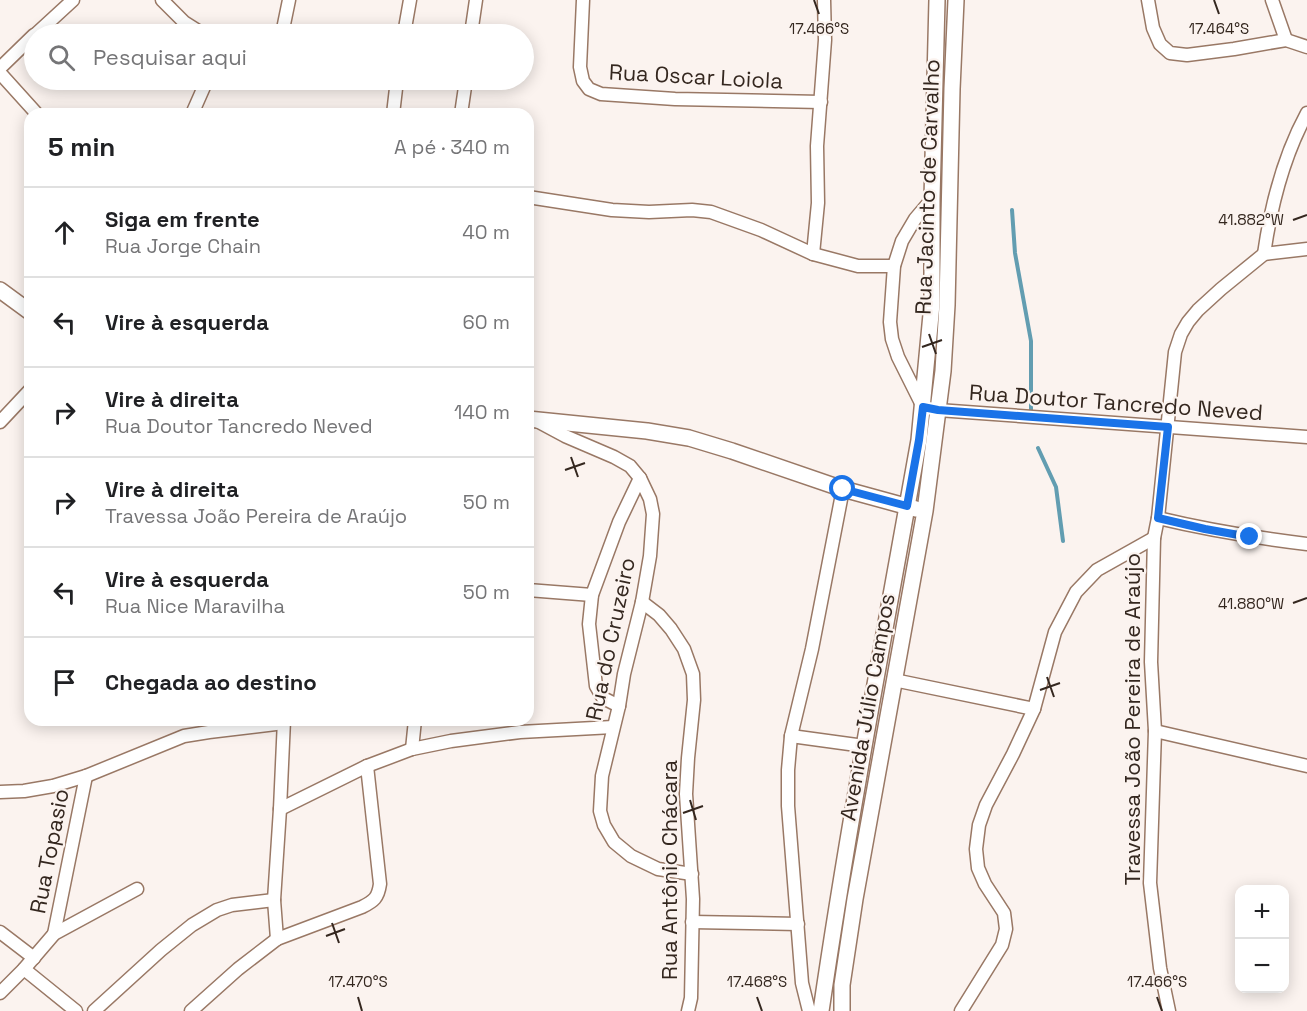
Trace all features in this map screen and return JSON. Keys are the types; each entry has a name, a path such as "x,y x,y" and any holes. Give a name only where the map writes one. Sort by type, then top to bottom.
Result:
{"street":[{"path":"47,24 73,0"},
{"path":"162,0 187,24"},
{"path":"284,24 289,0"},
{"path":"406,24 410,0"},
{"path":"472,24 476,0"},
{"name":"Rua Oscar Loiola","path":"583,0 580,67 583,81 590,89 601,94 675,99 821,102"},
{"path":"813,254 818,203 817,146 825,40 824,0"},
{"path":"937,0 932,199 940,305"},
{"name":"Rua Jacinto de Carvalho","path":"931,409 943,371 940,305 956,0"},
{"path":"1148,0 1153,28 1160,44 1170,52 1187,55 1286,40 1307,47"},
{"path":"1272,0 1286,40"},
{"path":"0,68 24,45"},
{"path":"0,73 32,108"},
{"path":"935,89 952,89"},
{"path":"195,108 203,90"},
{"path":"394,108 396,90"},
{"path":"462,108 465,90"},
{"path":"1307,113 1280,176 1269,218 1264,254 1307,249"},
{"path":"534,199 612,210 711,212 761,230 813,254 858,266 894,266"},
{"path":"820,1011 864,746 919,440 931,409 898,357 892,339 890,322 894,266 902,241 915,219 932,199"},
{"name":"Travessa João Pereira de Araújo","path":"1169,1011 1160,968 1150,883 1155,731 1151,663 1154,538 1175,352 1181,334 1198,310 1264,254"},
{"path":"0,290 24,308"},
{"path":"0,422 24,396"},
{"name":"Rua Doutor Tancredo Neved","path":"931,409 1307,437"},
{"name":"Avenida Júlio Campos","path":"842,1011 842,985 855,899 925,511 931,409"},
{"path":"534,420 647,431 689,438 843,489 925,511"},
{"name":"Rua do Cruzeiro","path":"534,421 630,466 640,478 650,499 653,514 651,556 602,776 600,811 604,825 614,842 631,856 658,868 692,874"},
{"path":"619,706 603,698 596,686 589,624 592,595 619,522 640,478"},
{"path":"809,1011 802,983 788,770 791,736 812,649 843,489"},
{"path":"1158,518 1250,537 1307,544"},
{"path":"961,1011 1002,945 1006,929 1005,913 985,884 978,868 976,849 979,825 986,805 1034,709 1055,632 1076,592 1097,570 1154,538"},
{"path":"900,547 918,550"},
{"path":"534,590 592,595"},
{"name":"Rua Antônio Chácara","path":"642,602 671,630 684,650 693,674 694,700 686,794 692,874 688,1011"},
{"path":"894,680 1034,709"},
{"path":"0,792 53,786 86,776 184,736 254,726"},
{"path":"278,939 274,900 284,726"},
{"path":"412,749 414,726"},
{"path":"280,809 367,766 412,749 451,741 520,732 613,726"},
{"path":"1155,731 1307,766"},
{"path":"791,736 864,746"},
{"path":"191,1011 238,969 278,939 373,902 380,884 367,766"},
{"name":"Rua Topasio","path":"54,934 86,776"},
{"path":"0,993 54,934 137,889"},
{"path":"94,1011 192,925 217,910 232,905 274,900"},
{"path":"692,922 798,924"},
{"path":"0,932 34,958"},
{"path":"24,969 76,1011"}],"waterway":[{"path":"1012,210 1015,253 1031,341 1031,414"},
{"path":"1038,448 1056,487 1063,541"}],"route":[{"path":"843,489 907,506 923,407 1168,427 1158,518 1250,537"}]}
